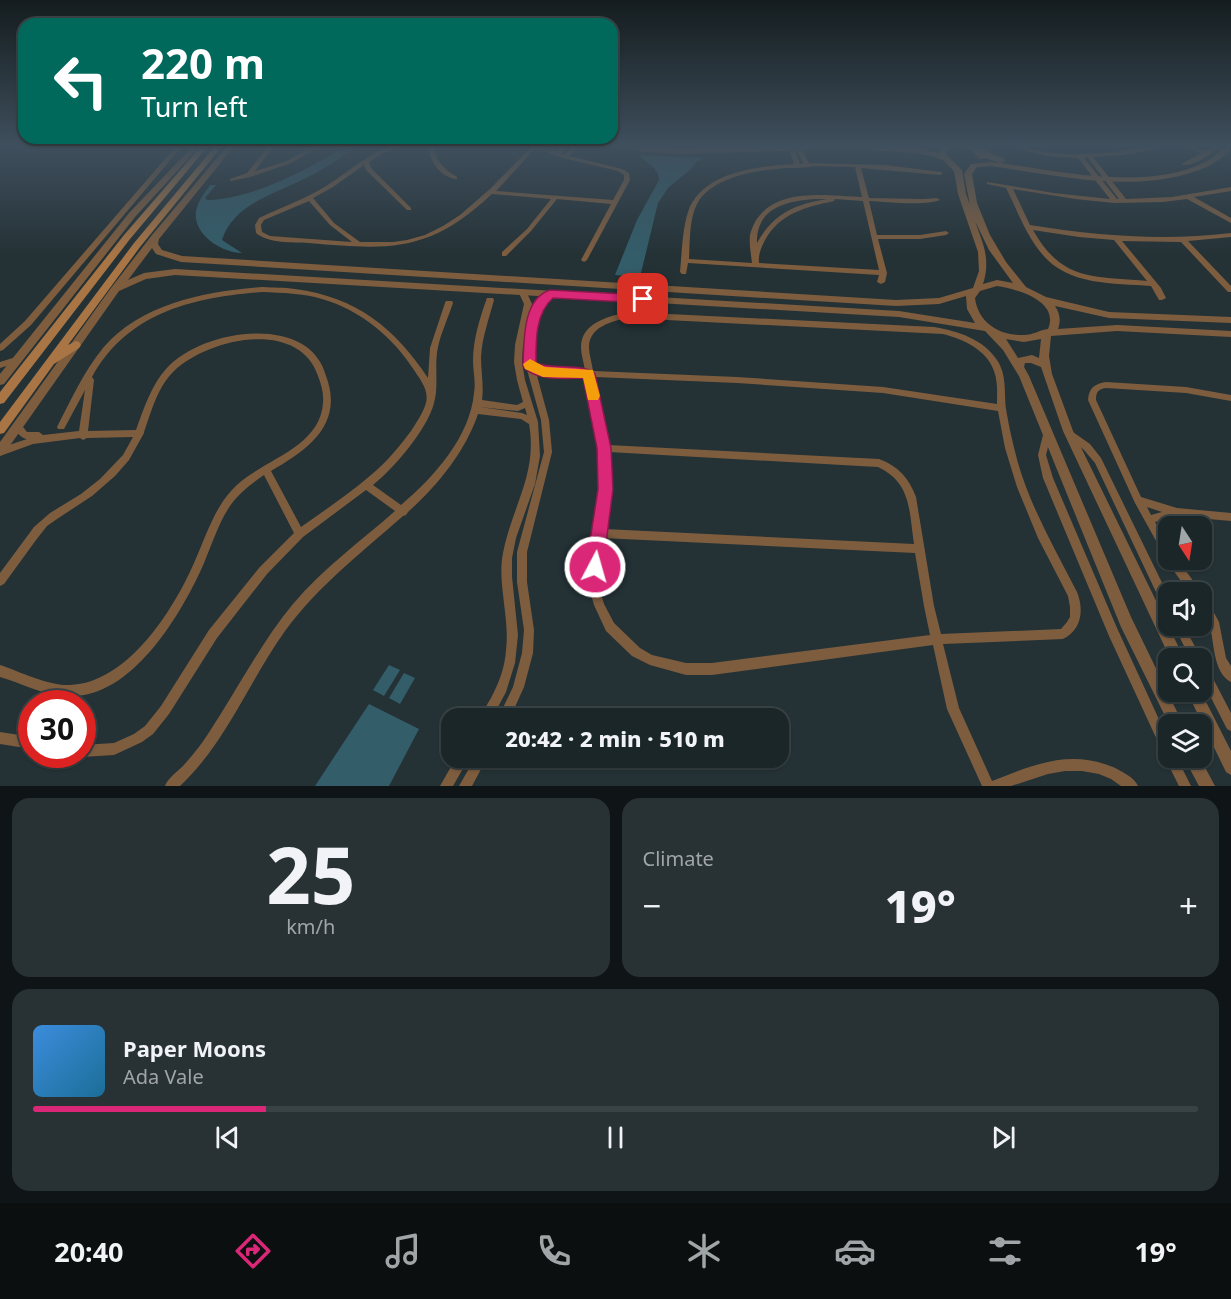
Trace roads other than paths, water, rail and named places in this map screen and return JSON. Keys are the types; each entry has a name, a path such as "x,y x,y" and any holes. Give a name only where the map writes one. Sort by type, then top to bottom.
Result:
{"main road":[{"path":"0,400 127,237 175,182"},
{"path":"0,430 137,245 190,182"},
{"path":"127,237 132,215"},
{"path":"45,367 76,345"}],"street":[{"path":"0,348 28,323 149,182"},
{"path":"0,381 132,215 163,182"},
{"path":"0,452 114,290 201,182"},
{"path":"336,182 322,192 261,219 258,225 259,232 269,238 389,244 410,241 451,223 479,203 500,182"},
{"path":"380,182 409,209"},
{"path":"584,260 626,182"},
{"path":"684,272 692,209 699,195 716,182"},
{"path":"861,182 883,273 881,282"},
{"path":"114,290 137,278 163,272 899,314 947,320 1023,339 1038,339 1056,326 1056,317 1051,308 1024,288 999,261 960,187 959,182"},
{"path":"968,182 975,233 983,262 981,280 970,297 973,312 990,329 1019,366 1126,622 1171,714"},
{"path":"1104,182 1115,201"},
{"path":"1105,182 1124,201"},
{"path":"989,183 1069,198 1115,201 1189,197 1231,189"},
{"path":"1010,187 1045,255 1068,272 1153,284"},
{"path":"490,192 615,202"},
{"path":"756,265 753,243 755,226 764,215 777,206 808,196 937,200"},
{"path":"309,197 332,224 357,243"},
{"path":"504,254 529,230 556,197"},
{"path":"1189,197 1231,221"},
{"path":"755,255 765,234 783,216 817,203 856,199"},
{"path":"1029,226 1116,238 1183,240 1231,235"},
{"path":"874,237 920,237 945,233"},
{"path":"975,233 986,233"},
{"path":"155,237 157,250 176,258 896,303 939,301 997,284 1024,288"},
{"path":"1116,238 1162,298"},
{"path":"1183,240 1231,290"},
{"path":"163,272 160,268 163,263 176,258"},
{"path":"685,261 883,273"},
{"path":"61,427 103,352 115,341 164,310 218,293 271,288 300,290 326,296 375,322 397,341 416,364 431,391"},
{"path":"510,708 524,675 528,652 529,630 520,567 522,552 548,452 545,420 530,366 530,316 523,293"},
{"path":"492,708 501,693 513,652 514,632 506,568 508,551 535,463 534,422 519,371 518,353 530,316 550,294"},
{"path":"1041,299 1082,310 1122,316 1231,320"},
{"path":"171,786 200,757 220,728 263,654 305,598 336,566 403,512 443,469 460,443 476,407 479,387 478,348 490,300"},
{"path":"939,301 947,310 947,320"},
{"path":"96,751 114,749 149,730 165,710 195,661 232,608 263,571 300,534 366,485 390,464 412,437 426,412 431,391 434,348 449,303"},
{"path":"1082,310 1081,319 1092,328"},
{"path":"628,315 934,330 965,338 988,355 999,372 1002,408 1021,486 1073,596 1077,608 1076,621 1063,634 937,639 712,669 686,669 650,660 636,652 610,627 599,605 593,584 598,532 606,489 604,448 589,374 585,348 587,335 601,323 628,315"},
{"path":"1049,332 1092,328 1231,334"},
{"path":"1049,332 1044,347 1045,365 1068,431 1172,648"},
{"path":"0,580 34,534 46,522 106,480 122,462 140,433 158,383 185,357 222,340 252,336 279,338 301,346 316,360 329,396 327,411 320,427 307,443 240,487 226,503 194,573 162,627 130,667 99,685 68,691 0,671"},
{"path":"1019,366 1022,360 1027,359 1045,365"},
{"path":"0,365 16,360"},
{"path":"530,366 543,372 737,380 883,390 1002,408"},
{"path":"83,436 91,374"},
{"path":"1158,536 1138,500 1092,400 1092,391 1095,387 1106,385 1186,390 1231,398"},
{"path":"476,407 518,408 529,403"},
{"path":"476,407 522,417 534,422"},
{"path":"17,426 25,435 54,437 140,433"},
{"path":"1068,431 1087,447 1098,461 1158,582"},
{"path":"1047,435 1042,455 1048,478 1113,632 1158,729"},
{"path":"0,452 23,443 54,437"},
{"path":"604,448 879,463 898,473 908,488 953,709 988,786"},
{"path":"266,470 300,534"},
{"path":"366,485 403,512"},
{"path":"1138,500 1177,512 1231,517"},
{"path":"1149,520 1177,512"},
{"path":"519,519 532,520"},
{"path":"598,532 920,549"},
{"path":"1212,624 1216,630 1221,660 1231,676"},
{"path":"1212,688 1231,725"},
{"path":"1199,702 1231,767"},
{"path":"0,738 18,741"},
{"path":"996,786 1028,773 1065,764 1085,764 1106,771 1132,786"},
{"path":"446,786 457,768"},
{"path":"465,786 475,768"},
{"path":"1177,768 1185,786"},
{"path":"1197,768 1206,786"}]}
